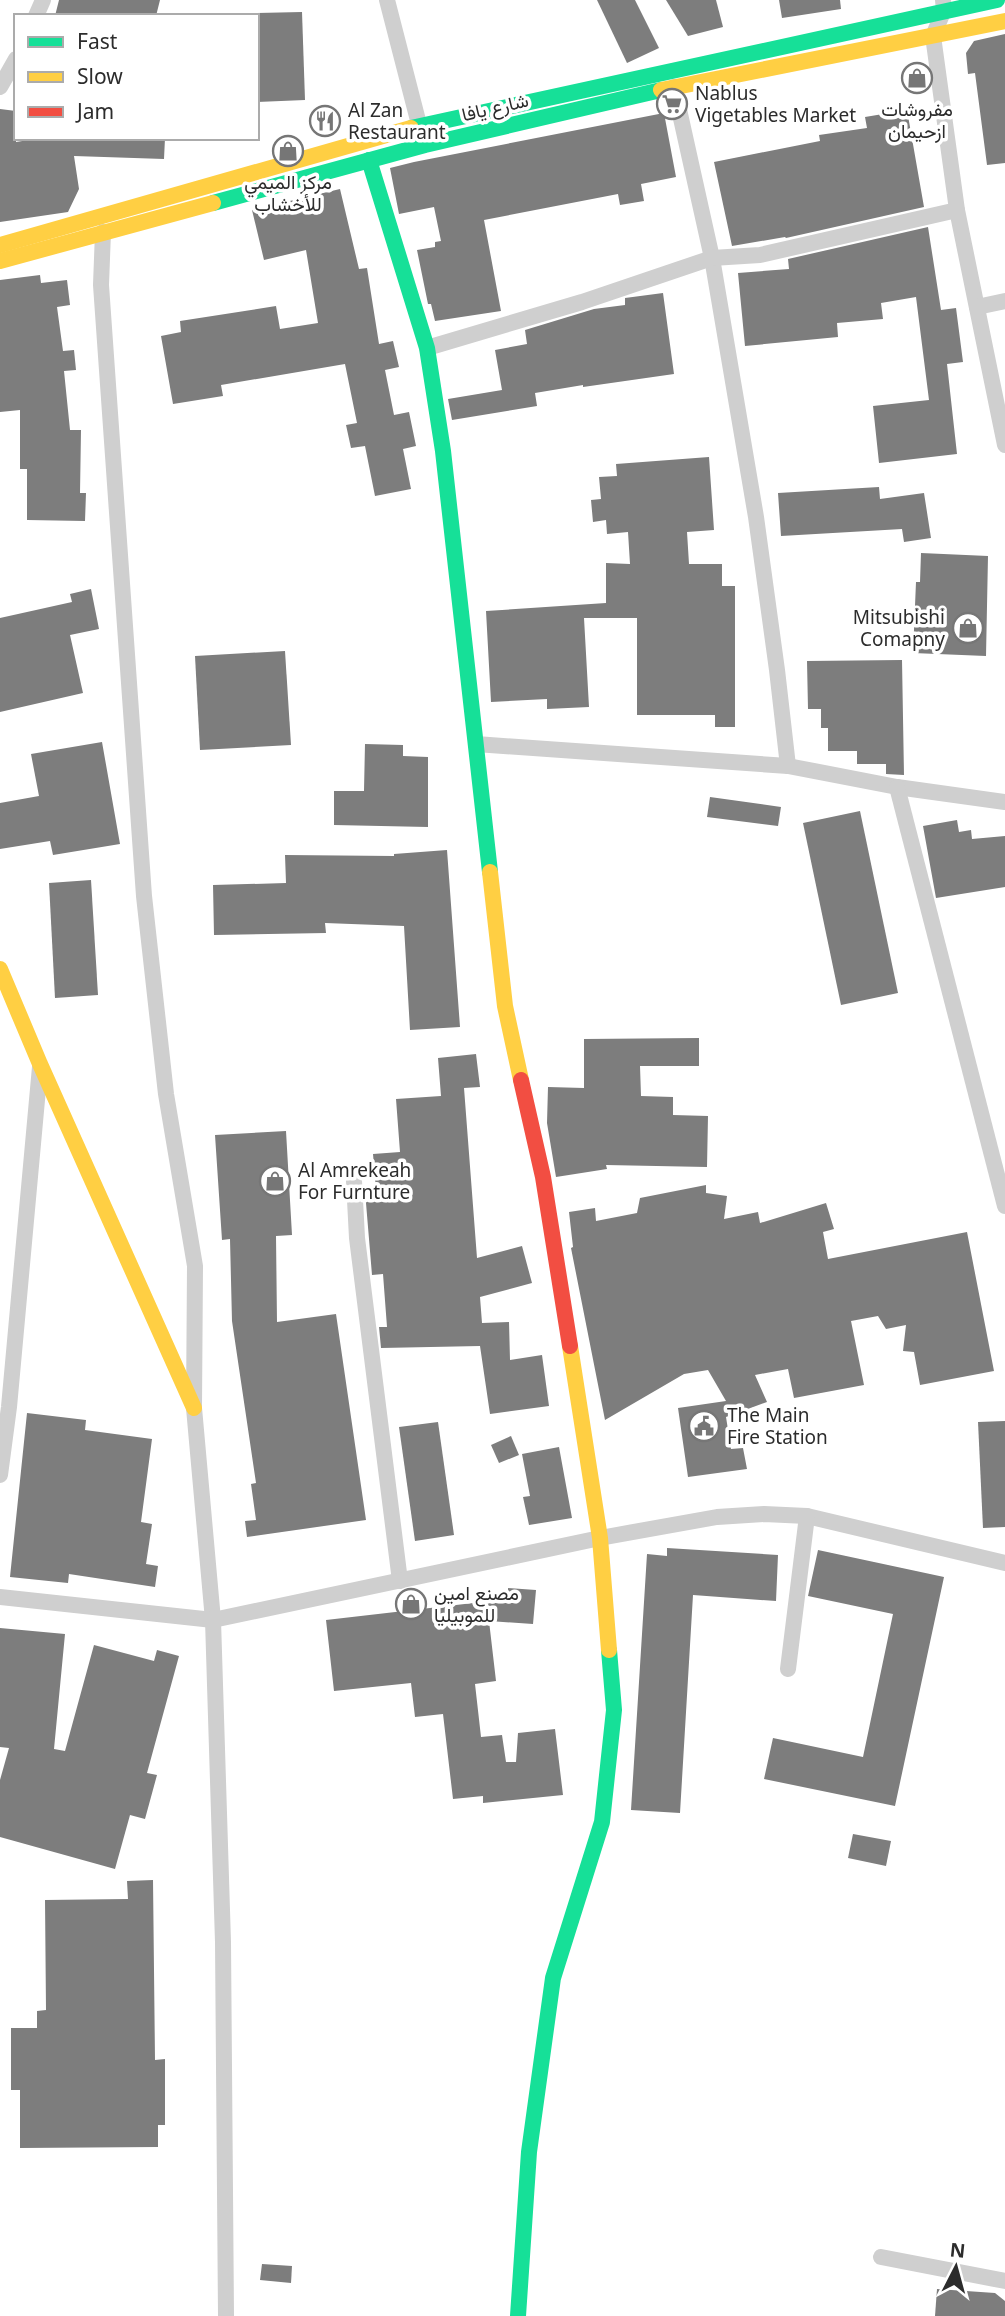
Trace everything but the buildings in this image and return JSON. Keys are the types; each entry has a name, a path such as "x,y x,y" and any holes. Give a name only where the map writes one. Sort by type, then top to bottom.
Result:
{"street":[{"path":"387,0 425,145"},
{"name":"شارع يافا","path":"0,245 419,126 943,5 997,0"},
{"path":"943,5 933,36 957,209 1005,445"},
{"name":"شارع يافا","path":"0,261 425,145 674,87 1005,21"},
{"path":"0,87 14,62"},
{"path":"674,87 712,258 756,517 788,766"},
{"path":"369,160 427,348 443,451 505,1006 543,1177 600,1538 614,1710 602,1822 553,1978 529,2152 518,2316"},
{"path":"427,348 582,302 712,258 760,254 957,209"},
{"path":"103,232 101,285 144,896 166,1094 195,1266 194,1408 213,1620 223,1969 226,2316"},
{"path":"977,307 1005,301"},
{"path":"475,744 788,766 897,788 1005,802"},
{"path":"897,788 1005,1206"},
{"path":"0,969 4,987 194,1408"},
{"path":"0,1475 40,1064"},
{"path":"354,1181 357,1238 400,1581"},
{"path":"0,1597 213,1620 600,1538 717,1517 764,1514 807,1516 1005,1563"},
{"path":"788,1668 807,1516"},
{"path":"881,2257 1005,2281"}],"traffic: fast":[{"path":"411,128 997,0"},
{"path":"213,203 425,145 661,90"},
{"path":"369,160 427,348 443,451 490,872"},
{"path":"518,2316 529,2152 553,1978 602,1822 614,1710 609,1650"}],"traffic: slow":[{"path":"661,90 1005,21"},
{"path":"0,245 411,128"},
{"path":"0,261 213,203"},
{"path":"490,872 505,1006 521,1080"},
{"path":"0,969 194,1408"},
{"path":"570,1346 600,1538 609,1650"}],"traffic: jam":[{"path":"521,1080 543,1177 570,1346"}],"place":[{"name":"مفروشات ازحيمان","path":"917,78"},
{"name":"Nablus Vigetables Market","path":"672,104"},
{"name":"Al Zan Restaurant","path":"325,121"},
{"name":"مركز الميمي للأخشاب","path":"288,151"},
{"name":"Mitsubishi Comapny","path":"968,628"},
{"name":"Al Amrekeah For Furnture","path":"275,1181"},
{"name":"The Main Fire Station","path":"704,1426"},
{"name":"مصنع امين للموبيليا","path":"411,1604"}]}
